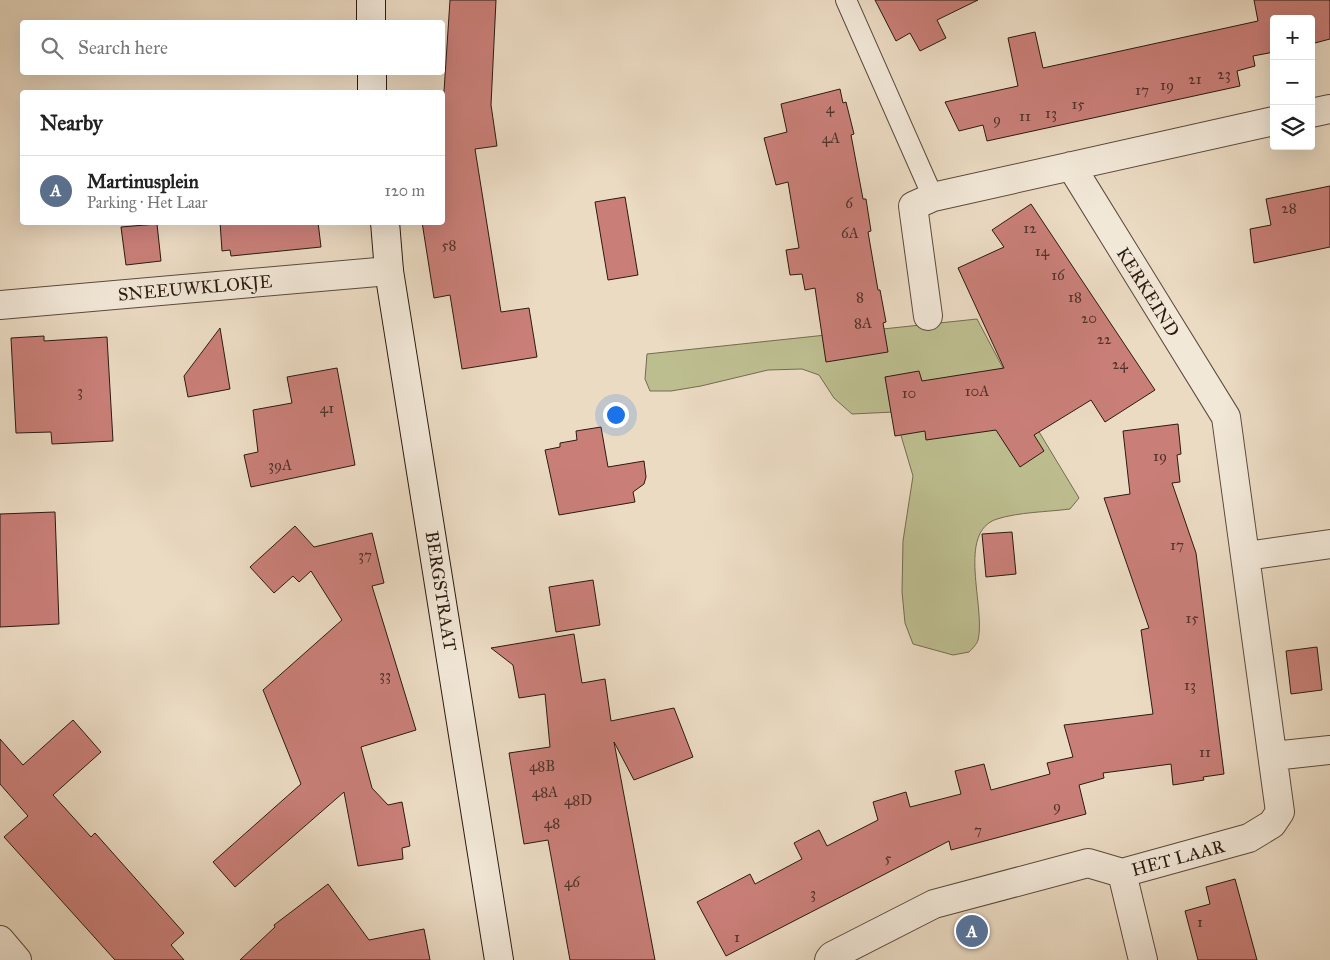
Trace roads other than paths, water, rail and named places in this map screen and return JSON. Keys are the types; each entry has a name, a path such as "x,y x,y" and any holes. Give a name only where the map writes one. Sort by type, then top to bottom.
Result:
{"street":[{"path":"371,0 371,20"},
{"path":"372,75 372,90"},
{"path":"1315,112 1330,109"},
{"path":"928,316 913,206 932,197 1270,122"},
{"name":"KERKEIND","path":"1071,166 1226,417"},
{"name":"BERGSTRAAT","path":"384,225 389,271 498,960"},
{"name":"SNEEUWKLOKJE","path":"0,305 389,271"},
{"name":"HET LAAR","path":"828,960 832,956 934,904 1088,864 1122,873 1249,838 1272,824 1280,812 1226,417"},
{"path":"1246,556 1330,544"},
{"path":"1273,756 1330,750"},
{"path":"1122,873 1143,960"},
{"path":"0,940 17,960"}],"lane":[{"path":"846,0 932,197"}],"place":[{"name":"Martinusplein","path":"972,931"}]}
